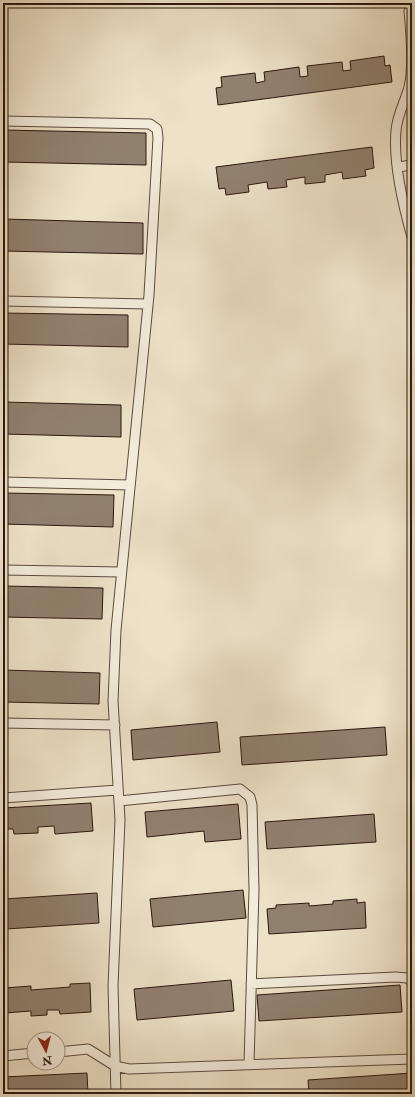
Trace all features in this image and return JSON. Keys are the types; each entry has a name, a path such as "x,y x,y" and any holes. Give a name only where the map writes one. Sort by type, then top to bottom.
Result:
{"lane":[{"path":"412,9 409,11 411,40 409,87 399,113 396,131 400,185 412,237"},
{"path":"3,121 150,124 157,129 158,138 148,304 116,630 113,701 120,820 113,986 116,1094"},
{"path":"398,167 412,165"},
{"path":"3,301 148,304"},
{"path":"3,482 130,485"},
{"path":"3,570 121,572"},
{"path":"3,723 115,725"},
{"path":"119,801 240,789 250,797 252,805 254,890 249,1064"},
{"path":"3,798 118,790"},
{"path":"251,984 396,977 407,978 412,982"},
{"path":"66,1051 88,1049 115,1066 130,1069 412,1059"},
{"path":"3,1056 26,1054"}],"building":[{"path":"384,56 385,66 390,65 392,82 218,105 216,88 222,87 221,77 255,73 256,83 265,81 264,72 299,67 300,77 308,76 307,66 342,62 343,71 351,70 350,61"},
{"path":"3,130 146,133 146,165 3,162"},
{"path":"372,147 374,168 365,170 366,176 343,179 342,172 325,175 325,182 305,184 305,177 286,180 287,187 268,189 267,182 248,185 249,192 226,195 225,188 219,189 216,167"},
{"path":"3,219 143,223 143,254 3,251"},
{"path":"3,313 128,315 128,347 3,344"},
{"path":"3,402 121,405 121,437 3,434"},
{"path":"3,493 114,495 113,527 3,524"},
{"path":"3,586 103,588 102,619 3,617"},
{"path":"3,670 100,673 99,704 3,702"},
{"path":"217,722 220,752 133,760 131,730"},
{"path":"385,727 387,755 242,765 240,737"},
{"path":"91,803 93,831 55,834 54,826 38,827 38,833 14,834 13,829 3,829 3,808"},
{"path":"238,804 241,839 205,842 204,831 147,837 145,812"},
{"path":"374,814 376,842 267,849 265,822"},
{"path":"243,890 246,918 153,927 150,899"},
{"path":"97,893 99,923 6,929 4,899"},
{"path":"357,899 357,903 365,902 366,928 269,934 267,909 276,908 276,905 309,903 309,906 333,904 333,901"},
{"path":"231,980 234,1011 137,1020 134,989"},
{"path":"90,983 91,1012 60,1014 59,1010 47,1010 47,1015 31,1016 31,1011 5,1013 4,988 31,986 31,990 70,987 70,984"},
{"path":"400,985 402,1012 259,1021 257,995"},
{"path":"87,1073 88,1094 3,1094 3,1077"},
{"path":"412,1073 412,1094 309,1094 308,1080"}]}
